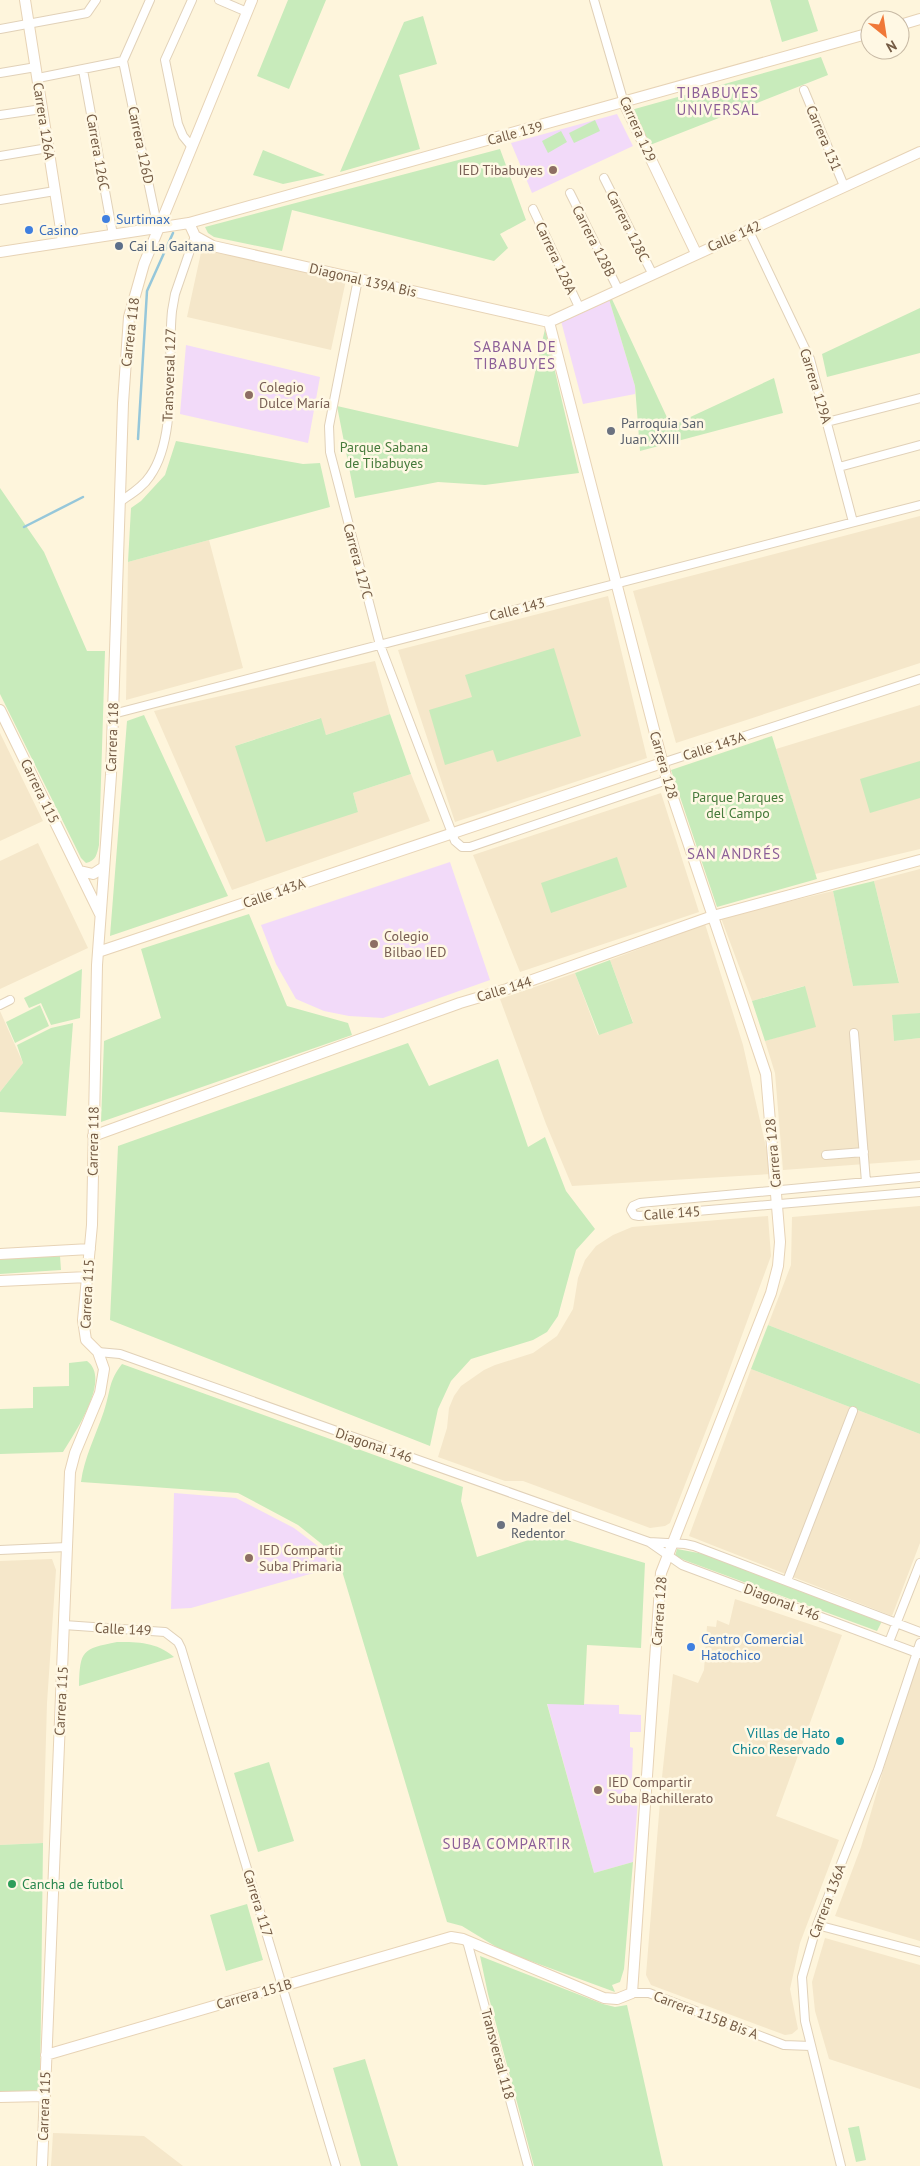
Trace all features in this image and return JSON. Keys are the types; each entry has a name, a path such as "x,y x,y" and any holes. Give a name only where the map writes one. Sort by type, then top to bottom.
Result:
{"street":[{"name":"Carrera 126A","path":"25,0 63,242"},
{"path":"0,29 90,12 96,0"},
{"path":"38,78 123,61 150,0"},
{"path":"192,0 165,60 178,124 183,136 192,147"},
{"path":"218,0 247,12"},
{"name":"Carrera 129","path":"594,0 624,103 696,253"},
{"path":"158,228 253,1"},
{"name":"Calle 139","path":"0,252 189,223 860,36"},
{"name":"Carrera 126D","path":"123,61 158,228"},
{"path":"0,73 36,67"},
{"name":"Carrera 126C","path":"82,70 113,235"},
{"name":"Carrera 131","path":"804,90 844,186"},
{"path":"0,116 42,109"},
{"path":"0,156 48,148"},
{"name":"Calle 142","path":"549,322 652,273 920,152"},
{"name":"Carrera 128C","path":"604,178 652,273"},
{"path":"0,200 55,191"},
{"name":"Carrera 128B","path":"570,193 618,289"},
{"name":"Carrera 128A","path":"533,209 579,308"},
{"path":"189,223 195,236"},
{"name":"Carrera 118","path":"90,1249 98,952 113,714 125,369 129,317 144,264 158,228"},
{"name":"Carrera 129A","path":"748,230 810,359 853,522"},
{"name":"Diagonal 139A Bis","path":"195,236 213,246 549,322"},
{"name":"Transversal 127","path":"121,501 150,476 160,456 166,436 172,311 195,236"},
{"name":"Carrera 127C","path":"358,279 329,426 330,452 380,644 451,834"},
{"name":"Carrera 128","path":"549,322 666,780 766,1074 780,1255 776,1276 744,1365 667,1556 661,1577 632,1993"},
{"path":"827,422 920,398"},
{"path":"839,467 920,445"},
{"name":"Calle 143","path":"113,714 920,505"},
{"name":"Calle 143A","path":"98,952 662,763 920,679"},
{"name":"Carrera 115","path":"0,710 101,915"},
{"path":"451,834 457,845 462,848 470,847 666,780"},
{"name":"Calle 144","path":"93,1136 443,1008 507,989 713,916 920,860"},
{"path":"80,871 93,874 104,867"},
{"path":"0,1005 10,1000"},
{"path":"854,1033 866,1182"},
{"path":"826,1155 864,1152"},
{"name":"Calle 145","path":"920,1177 640,1203 633,1206 631,1210 634,1215 639,1216 920,1192"},
{"path":"0,1254 90,1249"},
{"name":"Carrera 115","path":"42,2166 70,1472 75,1454 95,1407 103,1381 104,1369 98,1352 90,1345 83,1332 90,1249"},
{"path":"0,1282 88,1277"},
{"name":"Diagonal 146","path":"98,1352 120,1354 649,1542 694,1546 920,1632"},
{"path":"787,1581 853,1411"},
{"name":"Diagonal 146","path":"649,1542 682,1565 918,1653"},
{"path":"0,1550 67,1546"},
{"path":"889,1642 920,1563"},
{"name":"Calle 149","path":"64,1625 165,1632 178,1642"},
{"name":"Carrera 117","path":"178,1642 187,1664 336,2166"},
{"name":"Carrera 136A","path":"840,2166 811,2046 802,2000 802,1977 817,1925 878,1770 920,1643"},
{"path":"817,1925 920,1952"},
{"name":"Carrera 151B","path":"46,2055 442,1938 451,1937 465,1940"},
{"name":"Carrera 115B Bis A","path":"465,1940 604,1998 617,1999 632,1993 649,1993 784,2045 811,2046"},
{"name":"Transversal 118","path":"465,1940 528,2166"},
{"path":"0,2097 44,2096"}],"shaded area":[{"name":"IED Tibabuyes","path":"617,114 633,146 532,193 511,143"},
{"path":"202,248 346,280 331,350 187,317"},
{"path":"609,299 635,386 635,394 583,404 561,321"},
{"name":"Colegio Dulce María","path":"186,345 320,377 308,443 180,414"},
{"path":"920,516 920,663 676,743 633,591"},
{"path":"209,540 243,668 126,700 128,562"},
{"path":"608,596 647,758 455,822 398,650"},
{"path":"375,661 390,714 326,735 320,718 235,746 358,812 353,793 411,774 430,821 232,890 154,711"},
{"path":"920,705 920,849 815,874 776,749"},
{"path":"0,733 43,821 0,841"},
{"path":"661,793 699,912 520,972 473,855"},
{"path":"38,843 88,948 0,989 0,861"},
{"name":"Colegio Bilbao IED","path":"450,862 490,980 383,1018 349,1016 324,1011 296,999 276,964 261,925"},
{"path":"920,869 920,1013 892,1016 894,1041 920,1038 920,1160 783,1170 775,1073 765,1041 815,1026 804,986 752,1001 721,918 833,891 853,986 899,982 874,881"},
{"path":"705,924 743,1045 772,1174 572,1186 546,1124 500,999 575,973 598,1035 633,1022 610,960"},
{"path":"0,1011 23,1063 0,1092"},
{"path":"920,1206 920,1384 768,1325 791,1265 792,1217"},
{"path":"768,1216 771,1256 670,1523 665,1526 650,1528 523,1481 505,1481 438,1457 447,1428 449,1408 461,1386 484,1370 533,1353 557,1336 573,1309 578,1278 585,1260 596,1246 613,1235 632,1227"},
{"path":"751,1369 920,1434 920,1543 892,1616 689,1536"},
{"name":"IED Compartir Suba Primaria","path":"174,1493 236,1498 294,1528 319,1547 331,1568 191,1608 171,1609"},
{"path":"52,1559 56,1570 47,1703 43,1843 0,1845 0,1561"},
{"path":"735,1599 842,1635 776,1816 839,1840 800,1943 790,1989 798,2029 792,2034 785,2035 651,1985 646,1975 662,1777 673,1674 698,1683 704,1670 707,1626 716,1627 717,1620 729,1625"},
{"path":"917,1653 920,1654 920,1941 835,1916 861,1847"},
{"name":"IED Compartir Suba Bachillerato","path":"547,1703 619,1705 619,1714 641,1715 641,1732 630,1732 630,1747 633,1748 632,1780 626,1781 625,1799 638,1800 633,1862 594,1873"},
{"path":"825,1938 920,1965 920,2089 829,2059 815,2011 812,1982"},
{"path":"53,2133 144,2136 183,2166 51,2166"}],"green space":[{"path":"288,0 326,0 289,89 257,76"},
{"path":"770,0 808,0 818,31 782,42"},
{"path":"423,16 437,64 399,75 420,149 340,172 404,22"},
{"path":"821,57 828,75 650,145 631,110"},
{"path":"595,120 600,131 574,143 569,133"},
{"path":"561,131 567,142 548,153 542,141"},
{"path":"500,149 526,220 500,234 508,248 494,261 292,210 282,251 214,237 208,233 205,227"},
{"path":"263,150 325,175 283,184 253,175"},
{"path":"611,297 671,426 774,378 783,413 640,451 635,386 609,299"},
{"path":"920,308 920,353 827,377 822,354"},
{"name":"Parque Sabana de Tibabuyes","path":"545,329 579,473 485,485 438,482 355,498 337,406 518,447"},
{"path":"176,441 303,464 320,463 330,507 128,562 131,508 141,501 165,475"},
{"path":"0,488 44,552 87,651 105,651 99,845 94,859 86,863 81,858 0,694"},
{"path":"554,648 581,736 497,762 493,750 445,765 429,710 472,697 465,675"},
{"path":"390,714 411,774 353,793 358,812 266,842 235,746 321,718 326,735"},
{"path":"144,715 228,896 110,936 127,721"},
{"name":"Parque Parques del Campo","path":"772,736 817,879 717,907 671,770"},
{"path":"920,761 920,798 870,813 860,779"},
{"path":"617,857 627,887 551,913 541,883"},
{"path":"874,881 899,983 853,986 833,891"},
{"path":"249,914 287,1006 348,1023 352,1035 101,1122 104,1041 161,1018 141,949"},
{"path":"610,960 633,1023 599,1035 575,973"},
{"path":"82,969 80,1018 51,1025 41,1003 29,1008 24,998"},
{"path":"805,986 816,1027 765,1041 752,1001"},
{"path":"40,1005 49,1026 15,1043 6,1022"},
{"path":"920,1013 920,1038 894,1041 892,1015"},
{"path":"73,1023 66,1116 0,1112 0,1092 23,1063 17,1045 51,1028"},
{"path":"408,1043 429,1086 498,1059 528,1147 545,1137 566,1191 595,1229 576,1250 558,1316 547,1332 533,1340 471,1359 451,1381 438,1409 430,1446 110,1320 118,1146"},
{"path":"60,1256 61,1270 0,1274 0,1259"},
{"path":"768,1325 920,1384 920,1434 751,1369"},
{"path":"87,1361 94,1369 93,1393 82,1420 63,1452 0,1454 0,1409 33,1408 33,1387 69,1386 69,1363"},
{"path":"122,1364 463,1487 461,1501 477,1557 547,1534 645,1563 641,1648 587,1645 584,1705 547,1704 594,1873 633,1862 624,1969 620,1982 612,1985 615,1992 503,1951 462,1926 447,1922 342,1571 323,1545 298,1525 238,1493 81,1482 112,1381"},
{"path":"677,1549 704,1554 882,1621 877,1631 684,1560 675,1556"},
{"path":"117,1642 154,1646 161,1648 174,1657 79,1686 80,1665 85,1653 96,1647"},
{"path":"269,1762 294,1841 258,1852 234,1773"},
{"path":"43,1843 40,2091 0,2093 0,1845"},
{"path":"247,1904 263,1960 226,1971 210,1915"},
{"path":"480,1956 603,2004 615,2007 627,2005 663,2166 534,2166 488,1994"},
{"path":"365,2059 398,2166 361,2166 333,2068"},
{"path":"859,2126 866,2160 856,2162 848,2128"}],"waterway":[{"path":"138,439 147,291 173,233"},
{"path":"24,527 83,497"}],"place":[{"name":"IED Tibabuyes","path":"553,170"},
{"name":"Surtimax","path":"106,219"},
{"name":"Casino","path":"29,230"},
{"name":"Cai La Gaitana","path":"119,246"},
{"name":"Colegio Dulce María","path":"249,395"},
{"name":"Parroquia San Juan XXIII","path":"611,431"},
{"name":"Colegio Bilbao IED","path":"374,944"},
{"name":"Madre del Redentor","path":"501,1525"},
{"name":"IED Compartir Suba Primaria","path":"249,1558"},
{"name":"Centro Comercial Hatochico","path":"691,1647"},
{"name":"Villas de Hato Chico Reservado","path":"840,1741"},
{"name":"IED Compartir Suba Bachillerato","path":"598,1790"},
{"name":"Cancha de futbol","path":"12,1884"}],"district":[{"name":"TIBABUYES UNIVERSAL","path":"718,102"},
{"name":"SABANA DE TIBABUYES","path":"515,356"},
{"name":"SAN ANDRÉS","path":"734,854"},
{"name":"SUBA COMPARTIR","path":"507,1844"}]}
